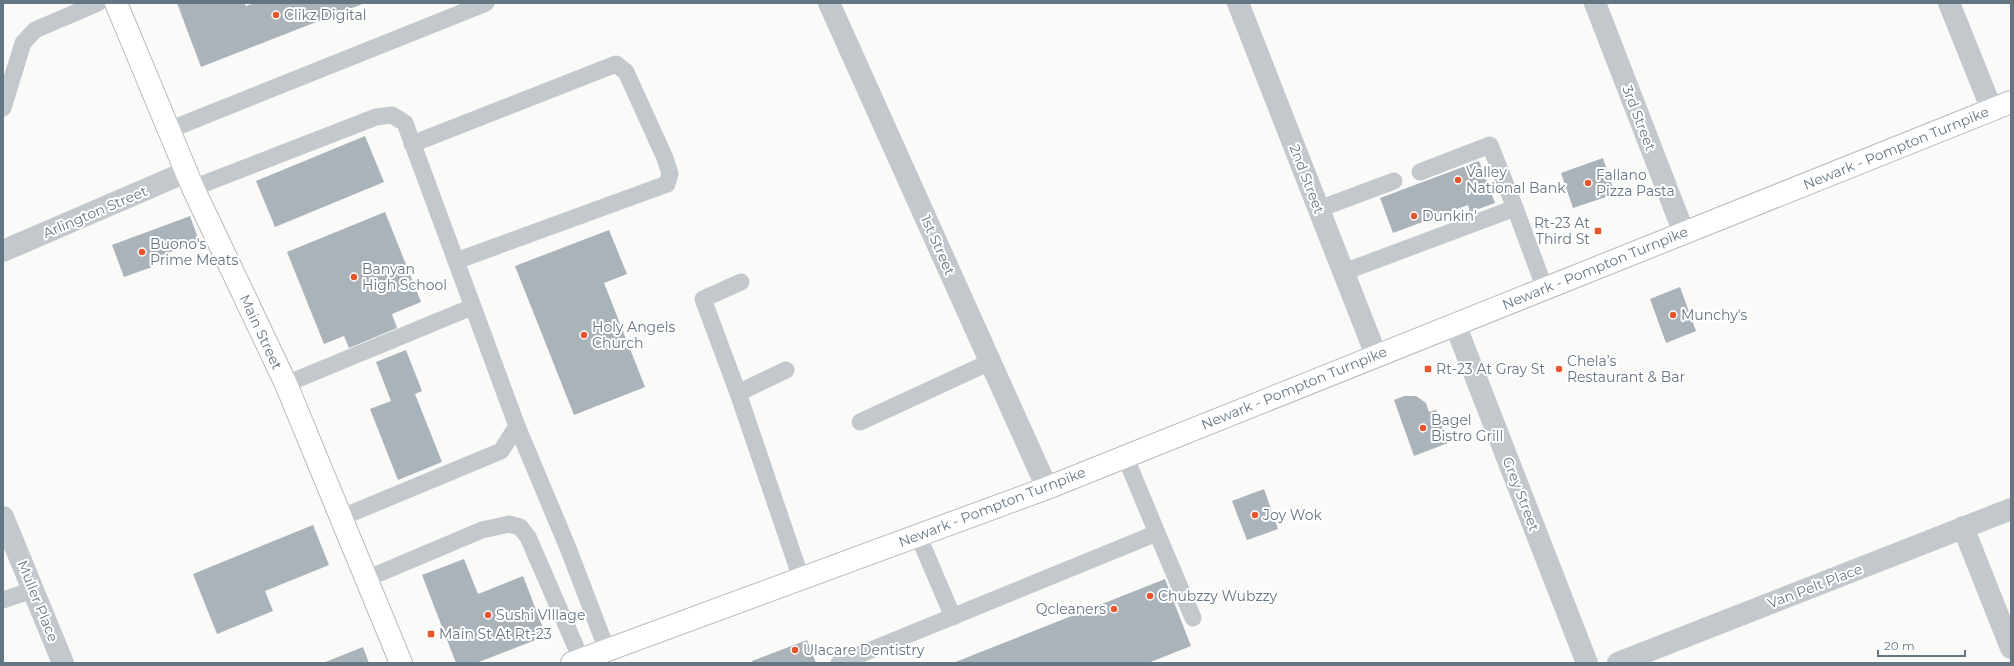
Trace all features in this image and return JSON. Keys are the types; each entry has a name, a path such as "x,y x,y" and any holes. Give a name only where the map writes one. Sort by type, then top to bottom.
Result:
{"main road":[{"name":"Main Street","path":"116,3 190,180 286,384 401,663"},
{"name":"Newark - Pompton Turnpike","path":"577,661 1047,488 1376,355 2002,106"}],"street":[{"name":"1st Street","path":"829,3 1047,488"},
{"name":"2nd Street","path":"1238,3 1376,355"},
{"name":"3rd Street","path":"1595,3 1684,233"},
{"path":"1948,3 2002,106"},
{"name":"Arlington Street","path":"3,251 190,180"},
{"name":"Grey Street","path":"1455,324 1587,663"},
{"name":"Van Pelt Place","path":"1618,663 2011,508"},
{"name":"Muller Place","path":"3,517 63,663"},
{"path":"1963,527 2011,648"}],"lane":[{"path":"3,108 14,67 24,43 35,30 98,3"},
{"path":"169,130 486,3"},
{"path":"412,144 616,64 626,72 666,158 670,174 666,184 456,261"},
{"path":"190,180 376,117 392,115 404,123 517,426 568,548 607,650"},
{"path":"1420,172 1490,145 1545,288"},
{"path":"1319,210 1394,181"},
{"path":"1344,272 1515,208"},
{"path":"740,282 703,299 738,393 801,578"},
{"path":"286,384 472,307"},
{"path":"860,422 990,362"},
{"path":"738,393 786,370"},
{"path":"340,518 501,451 517,426"},
{"path":"1125,456 1192,618"},
{"path":"366,579 482,530 509,524 520,527 528,537 577,661"},
{"path":"839,663 1156,534"},
{"path":"918,535 953,616"},
{"path":"3,600 33,590"}],"building":[{"path":"177,3 244,3 246,6 254,3 365,3 201,67"},
{"path":"365,136 384,182 275,227 256,181"},
{"name":"Fallano Pizza Pasta","path":"1603,158 1615,194 1573,208 1561,173"},
{"name":"Valley National Bank","path":"1479,161 1495,203 1470,212 1468,205 1393,233 1380,198"},
{"name":"Banyan High School","path":"385,212 421,302 392,314 397,328 349,348 344,336 324,344 287,252"},
{"name":"Buono's Prime Meats","path":"190,216 199,241 149,260 152,267 124,277 112,245"},
{"name":"Holy Angels Church","path":"609,230 627,274 604,283 645,387 574,415 515,266"},
{"name":"Munchy's","path":"1680,287 1696,331 1666,343 1650,299"},
{"path":"406,350 422,391 415,394 442,462 398,480 370,409 391,401 376,362"},
{"name":"Bagel Bistro Grill","path":"1404,396 1416,396 1426,403 1429,412 1436,410 1448,443 1414,456 1394,400"},
{"name":"Joy Wok","path":"1264,489 1278,529 1247,540 1232,501"},
{"path":"313,525 329,565 265,591 273,611 217,634 193,574"},
{"name":"Sushi VIllage","path":"464,559 478,594 523,576 546,636 476,663 456,663 422,575"},
{"path":"1165,579 1191,646 1148,663 953,663"},
{"name":"Ulacare Dentistry","path":"807,640 816,663 753,663 752,661"},
{"path":"363,647 369,663 323,663"}],"place":[{"name":"Clikz Digital","path":"276,15"},
{"name":"Valley National Bank","path":"1458,180"},
{"name":"Fallano Pizza Pasta","path":"1588,183"},
{"name":"Dunkin'","path":"1414,216"},
{"name":"Rt-23 At Third St","path":"1598,231"},
{"name":"Buono's Prime Meats","path":"142,252"},
{"name":"Banyan High School","path":"354,277"},
{"name":"Munchy's","path":"1673,315"},
{"name":"Holy Angels Church","path":"584,335"},
{"name":"Rt-23 At Gray St","path":"1428,369"},
{"name":"Chela’s Restaurant & Bar","path":"1559,369"},
{"name":"Bagel Bistro Grill","path":"1423,428"},
{"name":"Joy Wok","path":"1255,515"},
{"name":"Chubzzy Wubzzy","path":"1150,596"},
{"name":"Qcleaners","path":"1114,609"},
{"name":"Sushi VIllage","path":"488,615"},
{"name":"Main St At Rt-23","path":"431,634"},
{"name":"Ulacare Dentistry","path":"795,650"}]}
